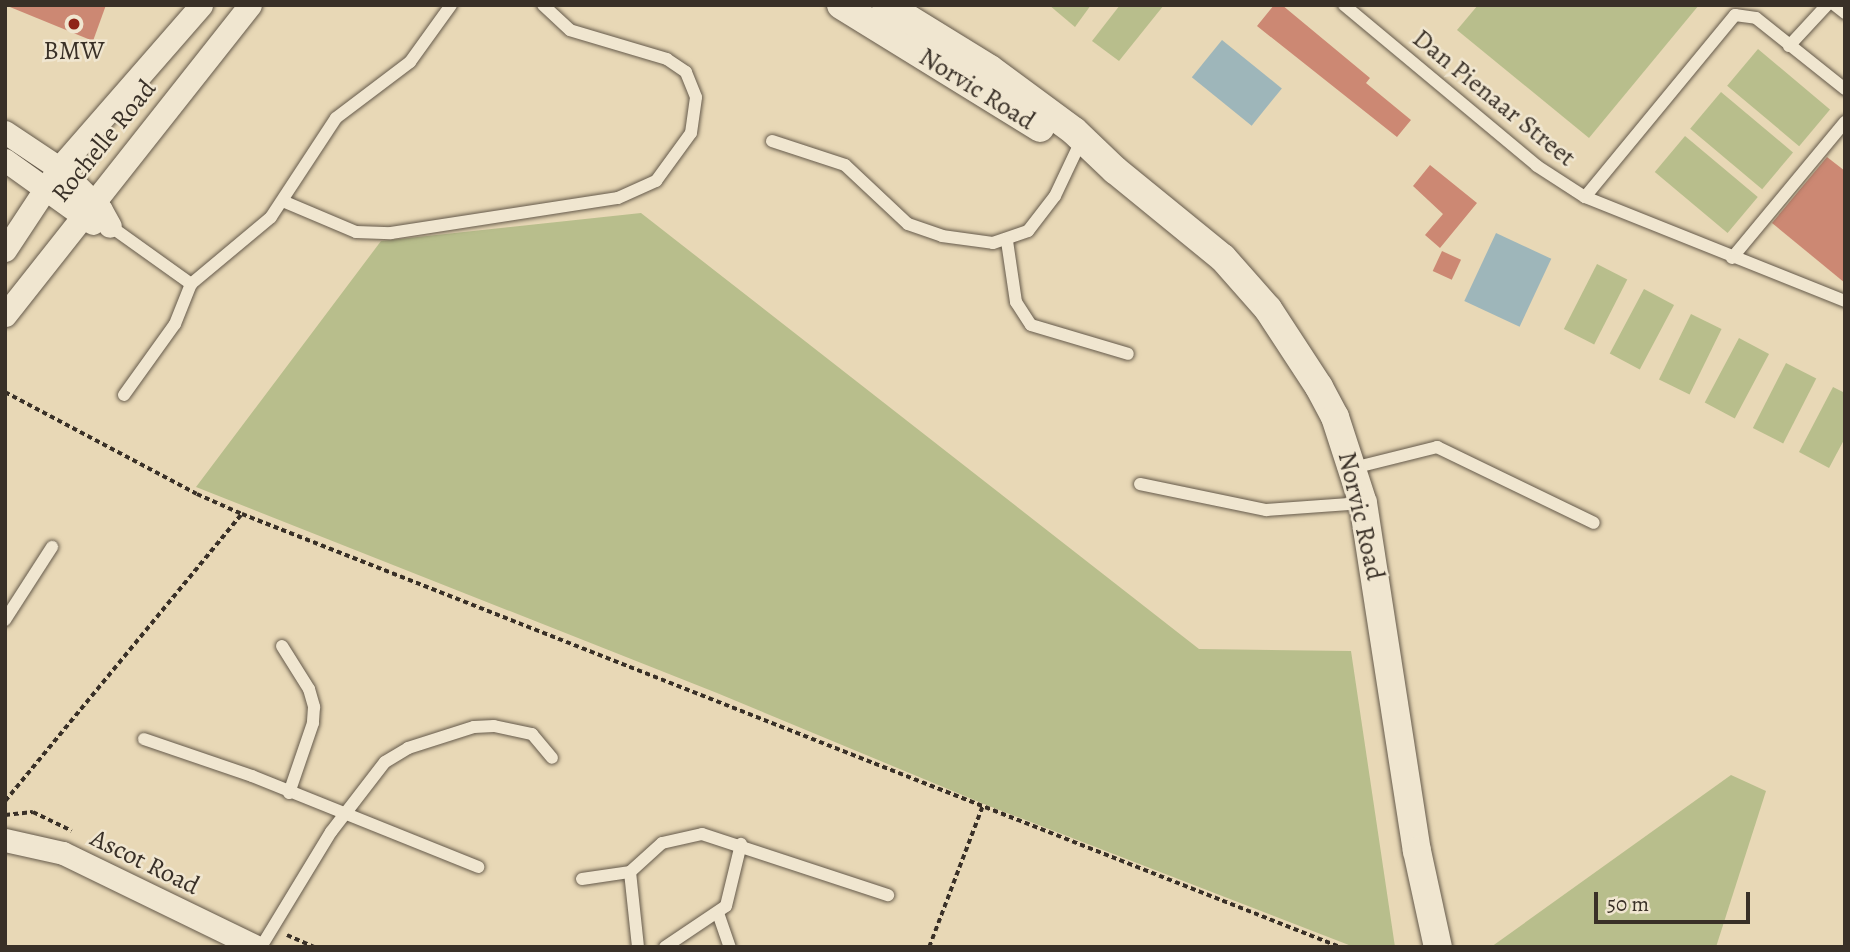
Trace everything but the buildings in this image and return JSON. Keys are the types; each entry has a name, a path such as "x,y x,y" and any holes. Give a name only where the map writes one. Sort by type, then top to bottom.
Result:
{"street":[{"name":"Rochelle Road","path":"5,250 59,168 201,5"},
{"name":"Rochelle Road","path":"5,315 85,209 250,5"},
{"name":"Norvic Road","path":"841,5 1078,144 1167,209 1248,284 1319,387 1353,468 1363,503 1417,851 1438,947"},
{"name":"Norvic Road","path":"886,5 990,69 1078,144"},
{"path":"5,132 59,168 85,209"},
{"path":"5,160 110,226"},
{"name":"Ascot Road","path":"5,840 63,853 230,941 259,947"}],"lane":[{"path":"124,395 175,324 191,284 285,202 336,118 410,62 451,5"},
{"path":"285,202 356,232 391,233 618,198 656,181 691,133 696,97 686,72 667,59 570,30 543,5"},
{"name":"Dan Pienaar Street","path":"1344,5 1537,166 1585,197 1845,301"},
{"path":"1790,46 1827,5"},
{"path":"1835,5 1845,13"},
{"name":"Dan Pienaar Street","path":"1585,197 1727,20 1745,14 1756,18 1845,89"},
{"path":"1732,258 1845,122"},
{"path":"772,141 845,164 908,225 967,241 1007,241 1028,231 1043,214 1061,185 1078,144"},
{"path":"110,226 191,284"},
{"path":"1007,241 1016,302 1031,325 1050,334 1128,354"},
{"path":"1353,468 1437,447 1594,523"},
{"path":"1140,484 1266,510 1363,503"},
{"path":"5,620 51,547"},
{"path":"282,646 309,689 313,707 313,723 289,793"},
{"path":"259,947 345,816 386,762 408,748 474,727 494,726 532,734 552,758"},
{"path":"144,739 478,867"},
{"path":"582,879 630,873 662,843 683,835 702,834 741,844 888,895"},
{"path":"665,947 718,913 733,891 741,844"},
{"path":"630,873 638,947"},
{"path":"718,913 730,947"}],"path":[{"path":"5,392 242,514 984,804 1340,947"},
{"path":"5,801 242,514"},
{"path":"929,947 984,804"}],"green space":[{"path":"1049,5 1091,5 1075,27"},
{"path":"1120,5 1164,5 1119,61 1092,41"},
{"path":"1478,5 1699,5 1589,138 1457,30"},
{"path":"1758,49 1830,109 1799,146 1727,86"},
{"path":"1721,92 1793,152 1762,189 1690,129"},
{"path":"1685,136 1758,197 1728,233 1655,172"},
{"path":"641,213 1199,649 1351,651 1395,947 1354,947 984,804 717,693 196,487 381,241"},
{"path":"1597,264 1627,279 1594,344 1564,329"},
{"path":"1644,289 1674,305 1640,369 1610,353"},
{"path":"1691,314 1722,329 1690,395 1659,380"},
{"path":"1739,338 1769,354 1735,418 1705,402"},
{"path":"1786,363 1816,378 1783,443 1753,428"},
{"path":"1833,387 1845,393 1845,438 1829,468 1799,452"},
{"path":"1731,775 1766,791 1716,947 1491,947"}],"water":[{"path":"1222,40 1282,88 1252,126 1192,77"},
{"path":"1496,233 1551,259 1520,327 1464,301"}],"place":[{"name":"BMW","path":"74,24"}]}
